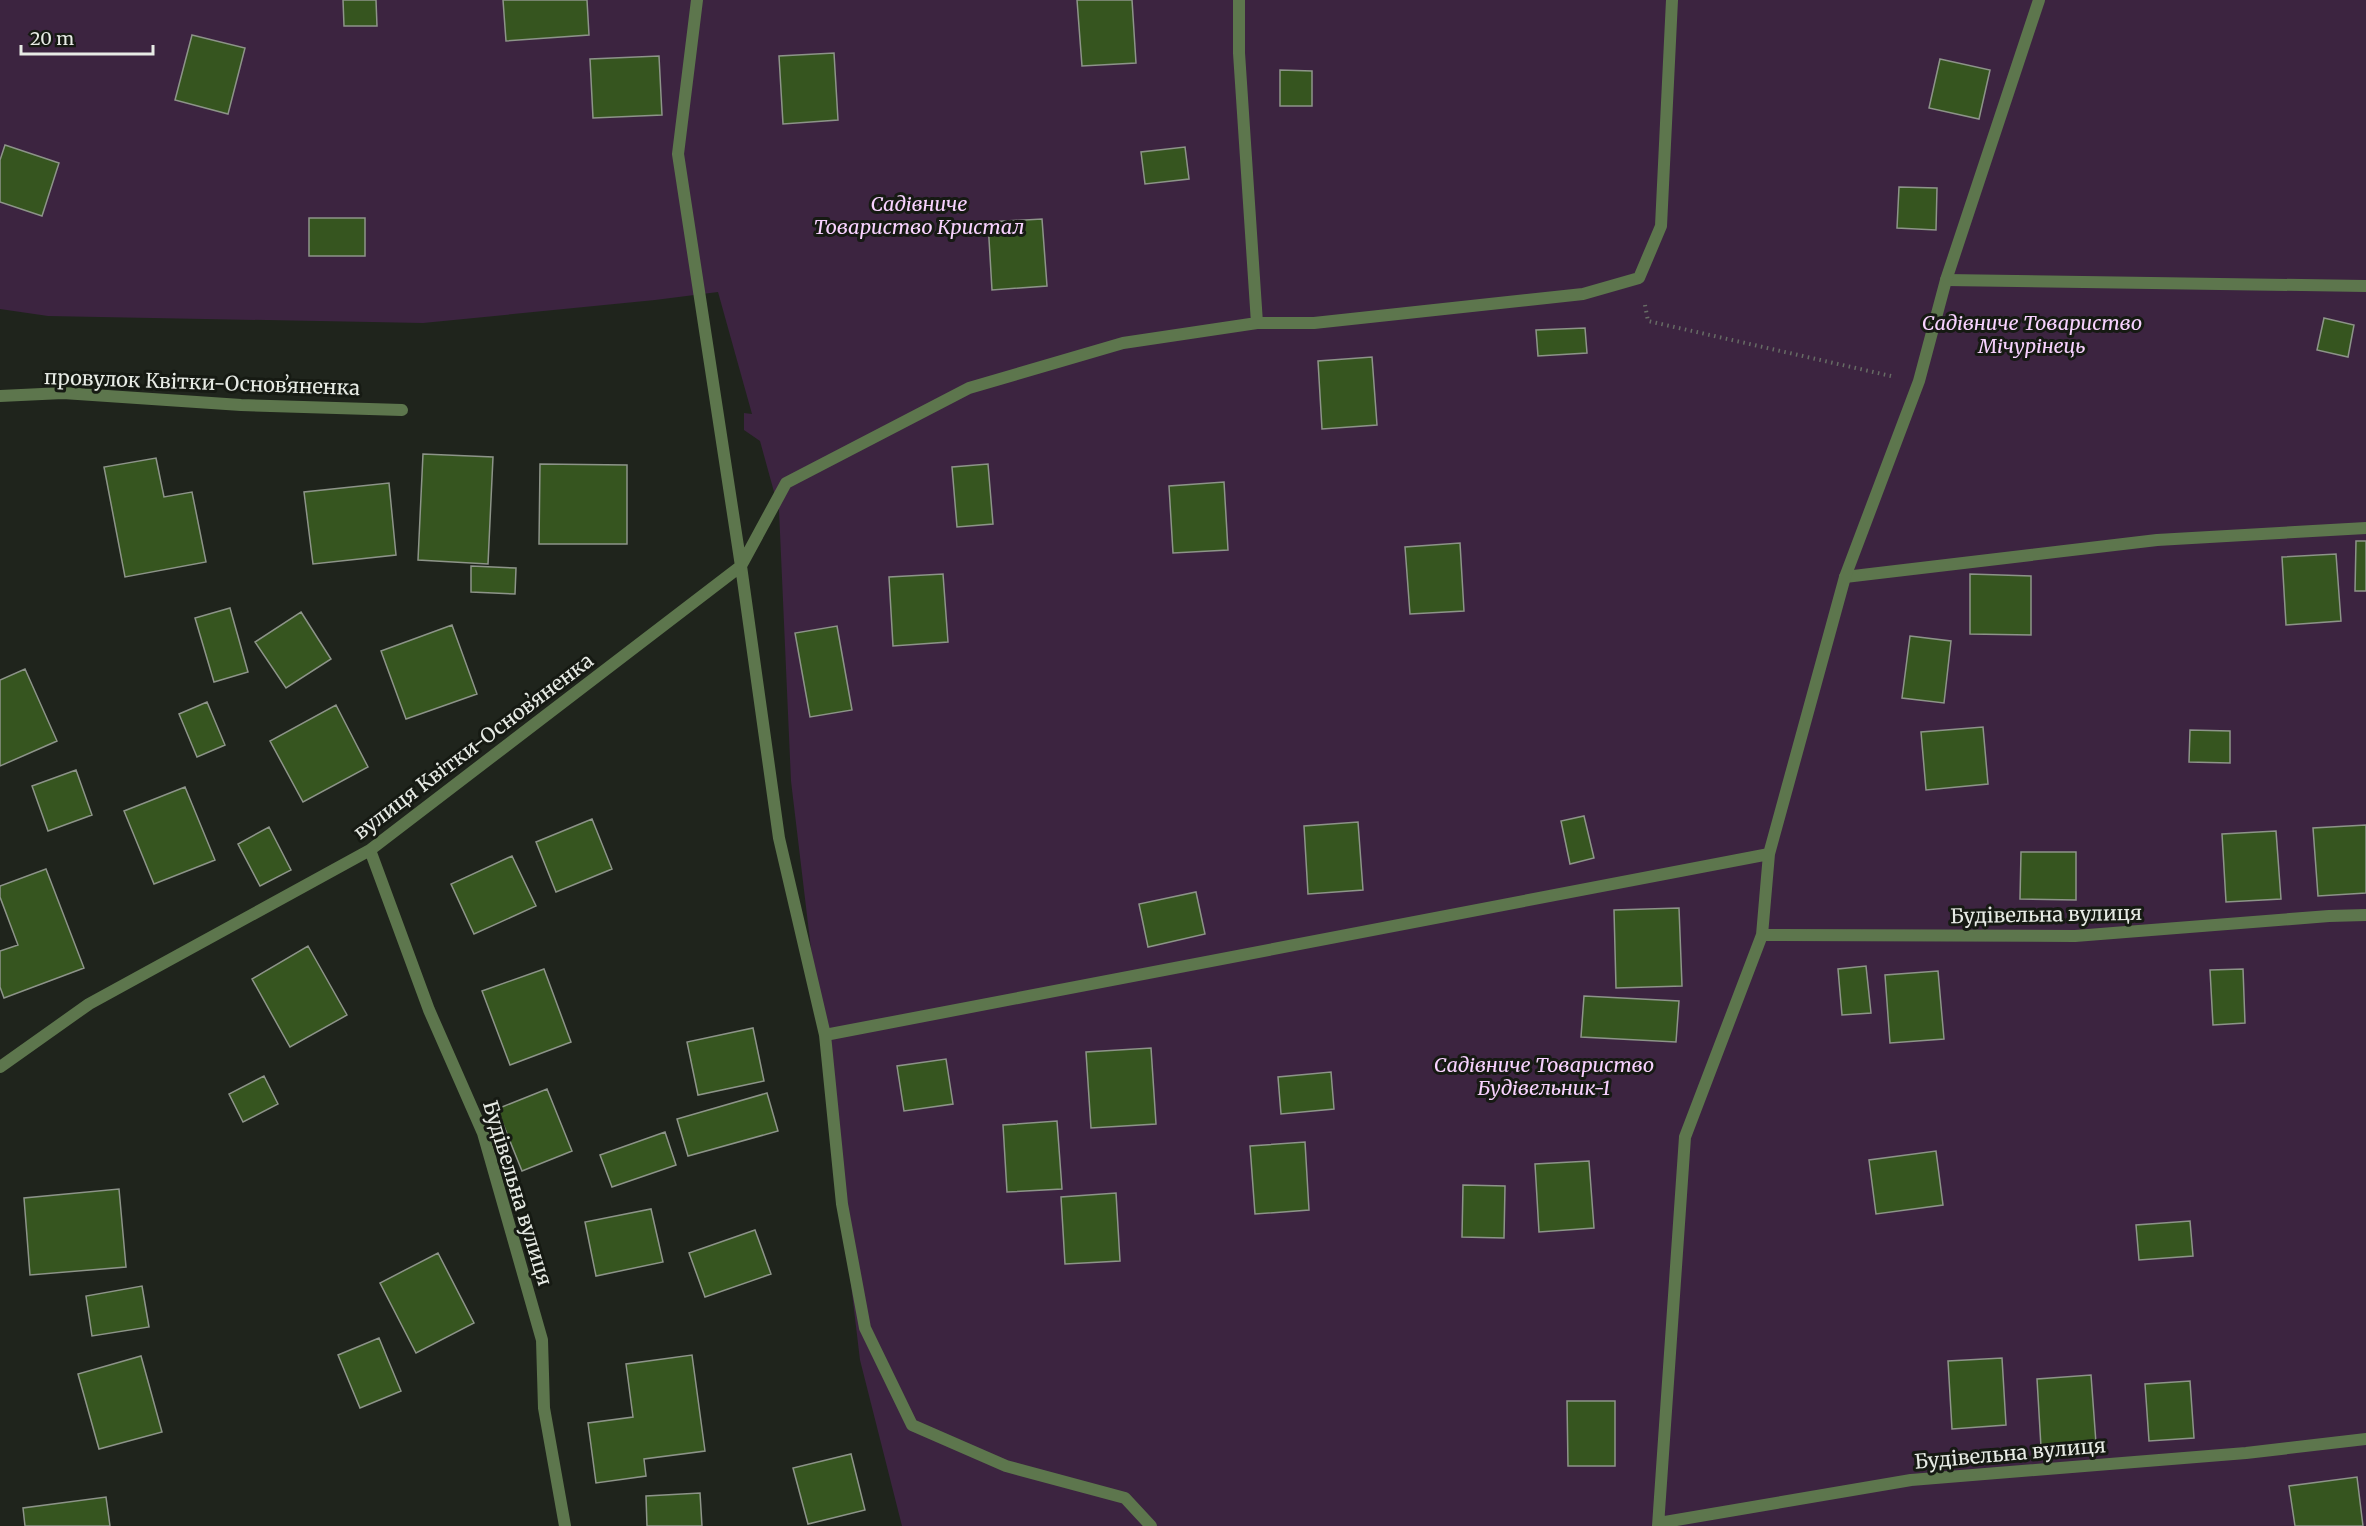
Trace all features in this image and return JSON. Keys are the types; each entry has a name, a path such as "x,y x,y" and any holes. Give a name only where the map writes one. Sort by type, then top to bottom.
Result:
{"street":[{"path":"697,0 678,154 741,566 779,838 825,1035 842,1203 865,1328 912,1425 1006,1466 1125,1498 1151,1526"},
{"path":"1239,0 1239,53 1257,323"},
{"path":"741,566 786,483 969,388 1124,343 1257,323 1314,323 1583,294 1639,278 1661,226 1672,0"},
{"path":"1658,1525 1685,1137 1762,935 1769,854 1845,577 1919,381 1946,280 2039,0"},
{"path":"1946,280 2366,286"},
{"name":"провулок Квітки-Основʼяненка","path":"0,396 63,393 241,405 402,410"},
{"path":"1845,577 2157,540 2366,528"},
{"name":"вулиця Квітки-Основʼяненка","path":"0,1067 89,1004 370,850 741,566"},
{"name":"Будівельна вулиця","path":"370,850 429,1010 483,1133 503,1202 542,1340 544,1408 565,1526"},
{"path":"825,1035 1769,854"},
{"name":"Будівельна вулиця","path":"1762,935 2075,936 2366,915"},
{"name":"Будівельна вулиця","path":"1658,1525 1911,1480 2246,1453 2366,1439"}],"path":[{"path":"1639,278 1648,321 1919,381"}],"green space":[{"path":"0,0 2366,0 2366,1526 902,1526 860,1360 791,781 779,510 760,441 744,430 744,413 752,414 718,292 423,323 48,316 0,309"}],"building":[{"path":"343,0 376,0 377,26 344,26"},
{"path":"503,0 587,0 589,35 506,41"},
{"path":"1077,0 1132,0 1136,63 1082,66"},
{"path":"192,35 245,48 228,114 175,100"},
{"path":"834,53 838,120 783,124 779,56"},
{"path":"659,56 662,115 593,118 590,59"},
{"path":"1940,59 1990,70 1979,119 1929,108"},
{"path":"1280,70 1312,71 1312,106 1280,106"},
{"path":"5,145 59,163 42,216 0,202 0,160"},
{"path":"1185,147 1189,179 1145,184 1141,152"},
{"path":"1899,187 1937,188 1936,230 1897,228"},
{"path":"309,218 365,218 365,256 309,256"},
{"path":"1042,219 1047,286 992,290 988,222"},
{"path":"2324,318 2354,325 2348,357 2317,350"},
{"path":"1585,328 1587,353 1538,356 1536,330"},
{"path":"1372,357 1377,425 1322,429 1318,361"},
{"path":"423,454 493,457 488,564 418,560"},
{"path":"156,458 164,497 192,492 206,562 125,577 104,467"},
{"path":"540,464 627,465 627,544 539,544"},
{"path":"988,464 993,524 957,527 952,467"},
{"path":"1224,482 1228,550 1173,553 1169,486"},
{"path":"389,483 396,555 313,564 304,492"},
{"path":"2356,541 2366,541 2366,591 2355,591"},
{"path":"1460,543 1464,611 1410,614 1405,547"},
{"path":"2336,554 2341,621 2286,625 2282,557"},
{"path":"471,566 516,568 515,594 471,592"},
{"path":"943,574 948,642 893,646 889,577"},
{"path":"1970,574 2031,576 2031,635 1970,634"},
{"path":"230,608 248,672 214,682 195,618"},
{"path":"301,612 331,659 286,688 255,642"},
{"path":"452,625 477,694 406,719 381,651"},
{"path":"837,626 852,710 810,717 795,633"},
{"path":"1910,636 1951,641 1944,703 1902,698"},
{"path":"25,669 57,741 0,766 0,680"},
{"path":"207,702 225,745 197,757 179,714"},
{"path":"336,705 368,767 303,802 270,741"},
{"path":"1983,727 1988,784 1926,790 1921,732"},
{"path":"2190,730 2230,731 2230,763 2189,762"},
{"path":"76,770 92,815 48,831 32,786"},
{"path":"185,787 215,860 154,884 124,811"},
{"path":"1584,816 1594,858 1570,864 1561,821"},
{"path":"592,819 612,869 556,892 536,842"},
{"path":"1358,822 1363,890 1308,894 1304,826"},
{"path":"2366,825 2366,893 2318,896 2313,828"},
{"path":"269,827 291,870 260,886 238,844"},
{"path":"2276,831 2281,899 2226,902 2222,834"},
{"path":"2021,852 2076,852 2076,900 2020,899"},
{"path":"512,856 536,906 474,934 451,884"},
{"path":"46,869 84,968 4,998 0,987 0,951 18,945 0,897 0,886"},
{"path":"1196,892 1205,934 1148,947 1139,904"},
{"path":"1679,908 1682,986 1616,988 1614,910"},
{"path":"308,946 347,1015 290,1047 252,979"},
{"path":"1866,966 1871,1013 1842,1015 1838,969"},
{"path":"544,969 571,1042 510,1065 482,991"},
{"path":"2243,969 2245,1023 2213,1025 2210,970"},
{"path":"1938,971 1944,1039 1890,1043 1885,975"},
{"path":"1584,996 1679,1001 1676,1042 1581,1037"},
{"path":"753,1028 764,1081 698,1095 687,1042"},
{"path":"1151,1048 1156,1124 1091,1128 1086,1052"},
{"path":"946,1059 953,1104 904,1111 897,1066"},
{"path":"1331,1072 1334,1109 1281,1114 1278,1077"},
{"path":"264,1076 278,1104 243,1122 229,1094"},
{"path":"547,1089 572,1151 522,1171 497,1109"},
{"path":"767,1093 778,1131 688,1156 677,1119"},
{"path":"1057,1121 1062,1189 1007,1192 1003,1125"},
{"path":"665,1132 676,1165 612,1187 600,1155"},
{"path":"1305,1142 1309,1210 1255,1214 1250,1146"},
{"path":"1936,1151 1943,1205 1876,1214 1869,1160"},
{"path":"1589,1161 1594,1228 1539,1232 1535,1164"},
{"path":"1463,1185 1505,1186 1504,1238 1462,1237"},
{"path":"119,1189 126,1267 30,1275 24,1198"},
{"path":"1116,1193 1120,1261 1065,1264 1061,1197"},
{"path":"651,1209 663,1262 596,1276 585,1222"},
{"path":"2190,1221 2193,1256 2139,1260 2136,1225"},
{"path":"755,1230 771,1274 705,1297 689,1253"},
{"path":"438,1253 474,1323 416,1353 380,1283"},
{"path":"142,1286 149,1327 92,1336 86,1296"},
{"path":"379,1338 401,1391 360,1408 338,1355"},
{"path":"692,1355 705,1451 644,1459 646,1476 596,1483 588,1423 633,1417 626,1364"},
{"path":"141,1356 162,1432 99,1449 78,1374"},
{"path":"2002,1358 2006,1425 1952,1429 1948,1361"},
{"path":"2091,1375 2096,1443 2041,1447 2037,1379"},
{"path":"2190,1381 2194,1438 2149,1441 2145,1384"},
{"path":"1567,1401 1615,1401 1615,1466 1568,1466"},
{"path":"851,1454 865,1510 808,1524 793,1468"},
{"path":"2357,1477 2363,1526 2295,1526 2289,1486"},
{"path":"700,1493 702,1526 647,1526 646,1496"},
{"path":"106,1497 110,1526 25,1526 23,1508"}],"park label":[{"name":"Садівниче Товариство Кристал","path":"919,214"},
{"name":"Садівниче Товариство Мічурінець","path":"2032,334"},
{"name":"Садівниче Товариство Будівельник-1","path":"1544,1076"}]}
